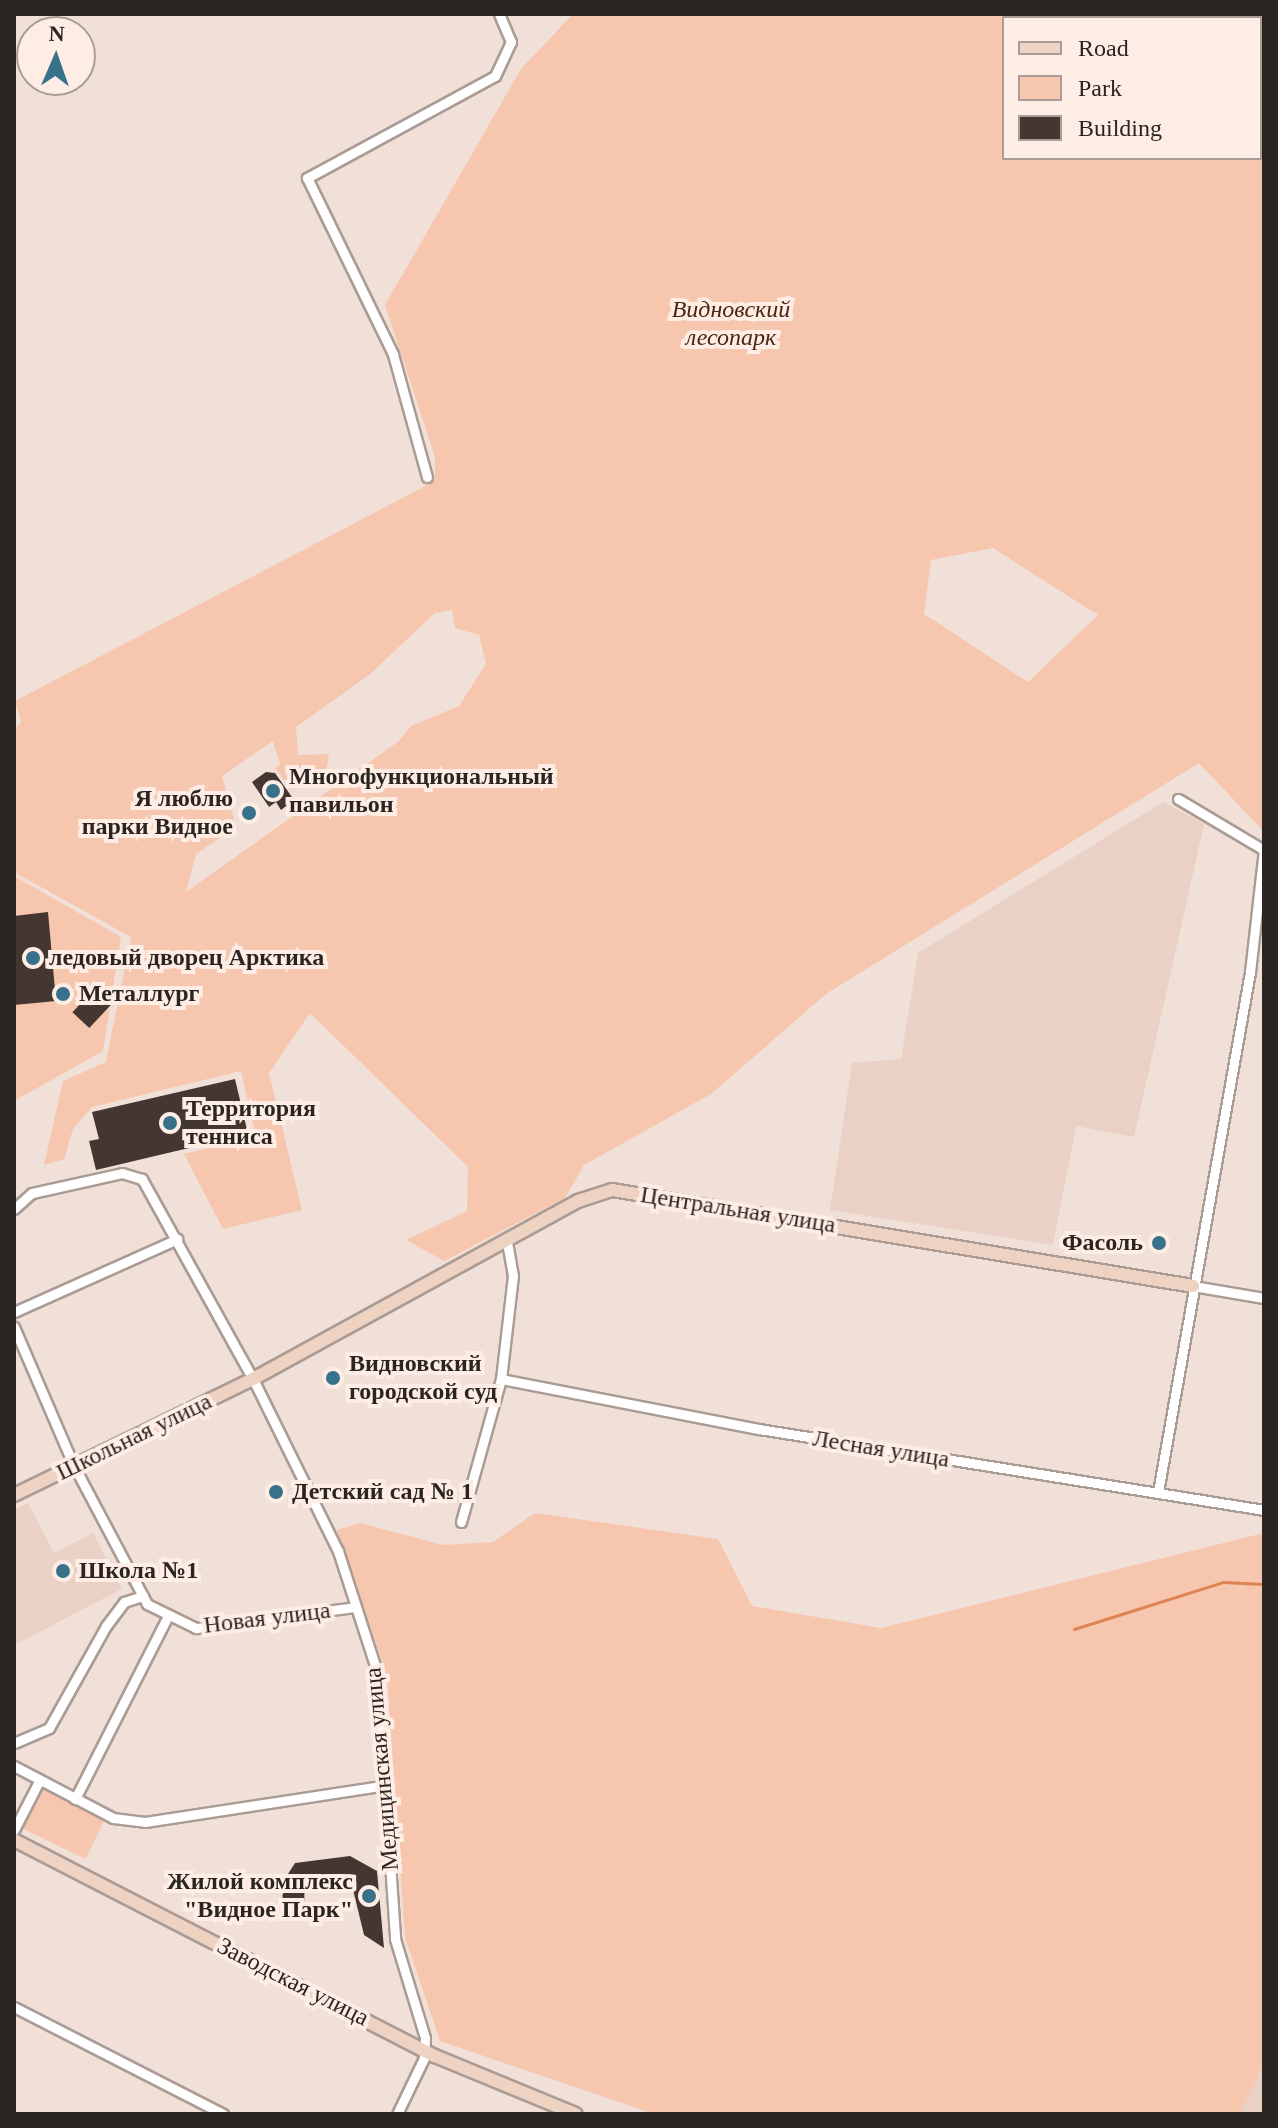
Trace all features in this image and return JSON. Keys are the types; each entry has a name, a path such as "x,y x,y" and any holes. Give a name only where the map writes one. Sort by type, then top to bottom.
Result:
{"street":[{"path":"427,477 393,354 307,178 495,76 511,42 499,14"},
{"path":"1158,1492 1250,972 1264,850 1178,799"},
{"name":"Медицинская улица","path":"14,1209 32,1193 122,1173 142,1179 253,1379 338,1551 377,1672 395,1939 425,2050"},
{"name":"Центральная улица","path":"253,1379 578,1201 612,1190 1264,1298"},
{"path":"14,1312 177,1239"},
{"path":"461,1522 501,1379 513,1276 507,1241"},
{"name":"Новая улица","path":"14,1327 74,1466 143,1596 168,1616 196,1628 356,1607"},
{"name":"Школьная улица","path":"14,1495 253,1379"},
{"name":"Лесная улица","path":"501,1379 759,1429 1264,1510"},
{"path":"14,1743 49,1728 106,1626 124,1602 143,1596"},
{"path":"75,1799 168,1616"},
{"path":"14,1766 38,1783 113,1818 145,1822 386,1785"},
{"path":"14,1830 38,1783"},
{"name":"Заводская улица","path":"14,1840 425,2050 576,2114"},
{"path":"14,2007 223,2114"},
{"path":"397,2114 425,2050"}],"shaded area":[{"path":"1163,802 1204,824 1134,1137 1076,1126 1053,1245 830,1210 852,1063 901,1059 918,953"},
{"name":"Школа №1","path":"28,1503 54,1553 93,1533 122,1589 14,1645 14,1510"},
{"path":"1264,2065 1264,2114 1239,2114"}],"green space":[{"name":"Видновский лесопарк","path":"573,14 1264,14 1264,832 1199,763 826,994 711,1094 584,1165 565,1198 444,1261 406,1240 467,1211 468,1167 310,1013 269,1073 302,1210 223,1229 184,1154 256,1137 241,1071 92,1107 73,1129 64,1159 44,1165 63,1081 106,1062 131,937 14,872 14,730 21,722 15,701 435,481 435,457 385,305 521,69","holes":["993,548 1098,615 1028,682 924,614 931,560","452,610 455,628 479,635 486,664 459,706 411,726 399,741 186,892 196,854 236,827 222,776 273,741 280,765 275,768 293,792 285,772 301,789 326,773 329,754 298,755 296,727 369,675 435,613"]},
{"name":"Металлург","path":"14,876 121,937 103,1051 14,1101"},
{"path":"535,1513 718,1539 752,1606 881,1628 1264,1533 1264,2065 1239,2114 654,2114 440,2041 405,1937 387,1676 337,1530 360,1523 443,1545 493,1542"},
{"path":"40,1788 105,1820 85,1859 21,1828"}],"building":[{"name":"Многофункциональный павильон","path":"266,772 275,773 294,800 281,810 276,802 269,807 252,782"},
{"name":"ледовый дворец Арктика","path":"48,912 56,1001 14,1005 14,916"},
{"path":"97,986 114,1002 89,1028 72,1012"},
{"name":"Территория тенниса","path":"235,1079 248,1134 96,1170 89,1141 99,1139 92,1112"},
{"name":"Жилой комплекс \"Видное Парк\"","path":"350,1856 377,1871 384,1948 364,1935 350,1877 305,1882 304,1904 284,1907 281,1885 295,1863"}],"waterway":[{"path":"1074,1629 1223,1582 1264,1584"}],"place":[{"name":"Многофункциональный павильон","path":"273,791"},
{"name":"Я люблю парки Видное","path":"249,813"},
{"name":"ледовый дворец Арктика","path":"33,958"},
{"name":"Металлург","path":"63,994"},
{"name":"Территория тенниса","path":"170,1123"},
{"name":"Фасоль","path":"1159,1243"},
{"name":"Видновский городской суд","path":"333,1378"},
{"name":"Детский сад № 1","path":"276,1492"},
{"name":"Школа №1","path":"63,1571"},
{"name":"Жилой комплекс \"Видное Парк\"","path":"369,1896"}]}
